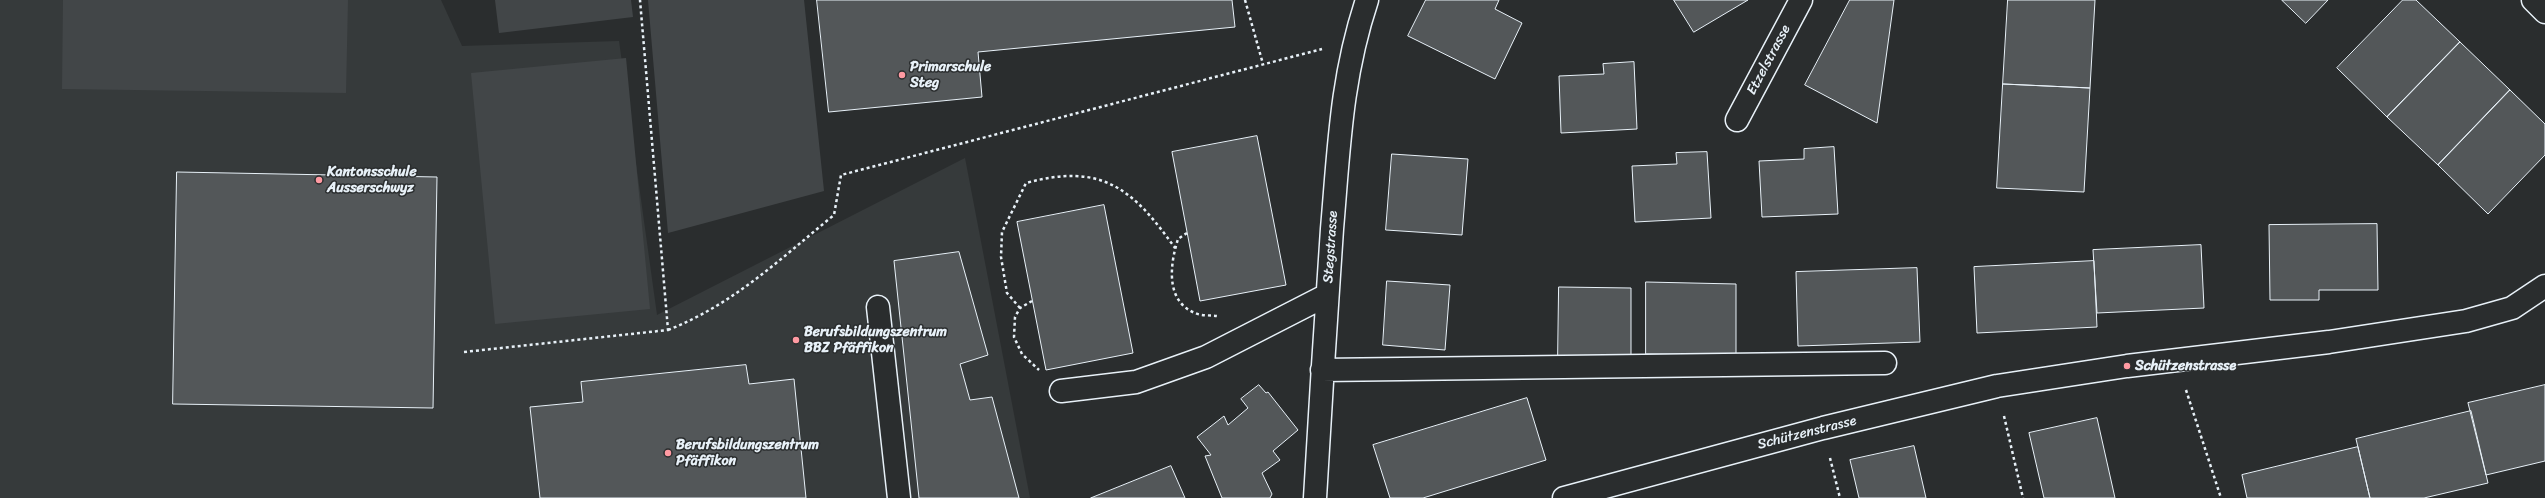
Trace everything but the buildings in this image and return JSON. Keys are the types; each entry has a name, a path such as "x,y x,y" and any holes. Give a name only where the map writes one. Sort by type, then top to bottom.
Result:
{"street":[{"name":"Stegstrasse","path":"1315,498 1327,295 1342,101 1354,41 1367,0"},
{"name":"Etzelstrasse","path":"1737,120 1801,0"},
{"path":"2532,0 2545,12"},
{"name":"Schützenstrasse","path":"1564,498 1823,428 1997,386 2176,360 2329,342 2466,321 2512,308 2545,286"},
{"path":"1061,391 1136,382 1206,357 1327,295"},
{"path":"878,307 899,498"},
{"path":"1322,370 1885,363"}],"path":[{"path":"640,0 668,330"},
{"path":"1245,0 1263,64"},
{"path":"464,352 668,330 695,320 736,296 834,215 841,175 1354,41"},
{"path":"1020,308 1007,293 1001,257 1002,232 1026,184 1053,176 1092,178 1121,188 1140,203 1175,248"},
{"path":"1187,234 1178,239 1175,248 1171,277 1178,302 1195,314 1216,315"},
{"path":"1022,354 1014,337 1015,317 1020,308 1032,300"},
{"path":"2176,360 2221,498"},
{"path":"1997,386 2023,498"},
{"path":"1823,428 1840,498"}],"shaded area":[{"name":"Kantonsschule Ausserschwyz","path":"0,0 441,0 462,46 619,41 657,315 965,158 1030,498 0,498"},
{"path":"63,0 348,0 346,93 62,89"},
{"path":"495,0 631,0 633,17 499,33"},
{"path":"648,0 804,0 824,191 668,233"},
{"path":"626,58 650,309 495,324 471,73"}],"place":[{"name":"Primarschule Steg","path":"902,75"},
{"name":"Kantonsschule Ausserschwyz","path":"319,180"},
{"name":"Berufsbildungszentrum BBZ Pfäffikon","path":"796,340"},
{"name":"Schützenstrasse","path":"2127,366"},
{"name":"Berufsbildungszentrum Pfäffikon","path":"668,453"}]}
